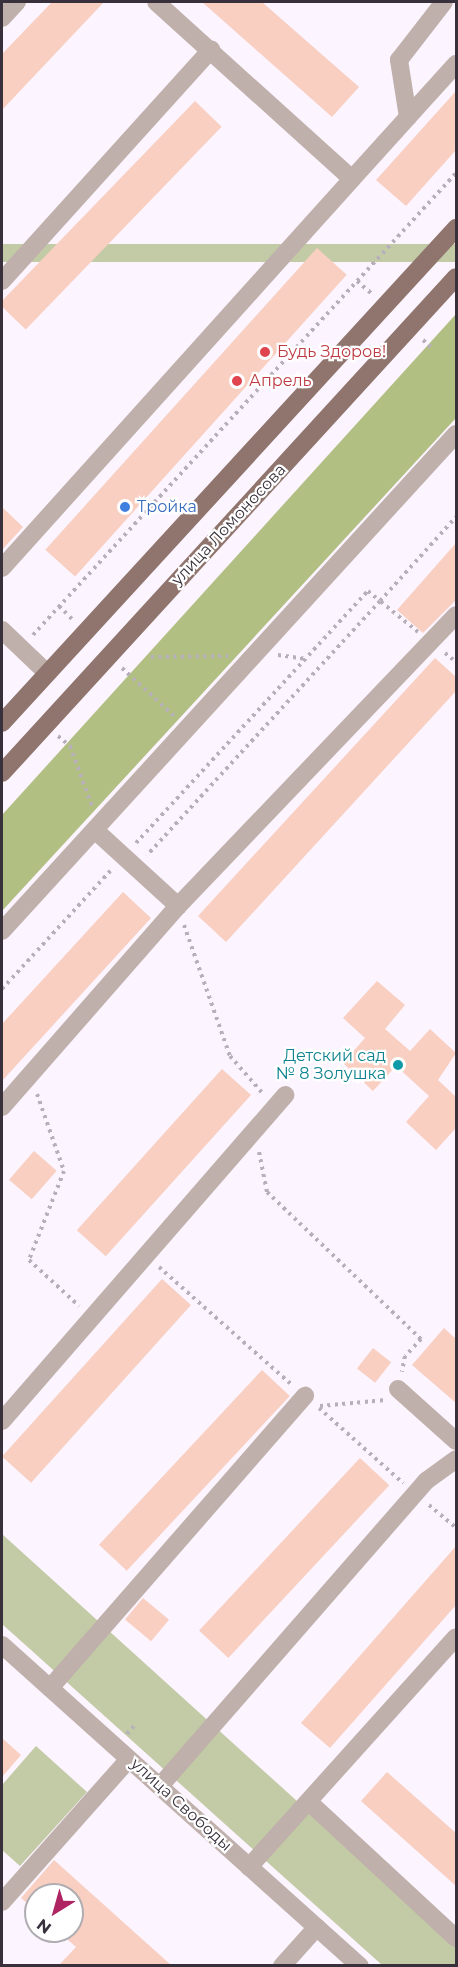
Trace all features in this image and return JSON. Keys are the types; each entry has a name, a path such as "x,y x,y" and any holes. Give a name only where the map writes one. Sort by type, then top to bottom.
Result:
{"main road":[{"name":"улица Ломоносова","path":"2,723 456,228"},
{"name":"улица Ломоносова","path":"2,773 456,278"}],"street":[{"path":"2,18 17,2"},
{"path":"156,2 352,179"},
{"path":"408,117 399,60 444,2"},
{"path":"2,281 211,51"},
{"path":"2,568 456,64"},
{"path":"2,931 99,830 456,434"},
{"path":"2,1107 178,906 456,615"},
{"path":"2,630 46,673"},
{"path":"99,830 129,863 178,906"},
{"path":"2,1421 280,1100"},
{"path":"398,1389 456,1442"},
{"path":"50,1688 311,1401"},
{"path":"160,1786 426,1480 456,1459"},
{"path":"249,1867 456,1637"},
{"name":"улица Свободы","path":"4,1651 50,1688 360,1965"},
{"path":"2,1902 129,1759"},
{"path":"309,1802 456,1938"},
{"path":"282,1965 317,1927"}],"path":[{"path":"32,637 456,173"},
{"path":"2,989 129,863 380,601 456,517"},
{"path":"129,850 368,591 456,662"},
{"path":"59,606 84,632"},
{"path":"109,655 182,723"},
{"path":"46,725 70,746 99,830"},
{"path":"178,906 230,1056 280,1100"},
{"path":"30,1074 64,1171 29,1260 91,1317"},
{"path":"254,1130 267,1192 421,1339 405,1356 398,1389 381,1404 311,1401"}],"green space":[{"path":"2,244 456,244 456,262 2,262"},
{"path":"456,314 456,418 2,911 2,815"},
{"path":"2,1534 456,1945 456,1965 382,1965 2,1624"},
{"path":"36,1746 87,1792 20,1866 2,1850 2,1785"}],"building":[{"path":"52,2 104,2 2,110 2,54"},
{"path":"202,2 262,2 359,87 332,117"},
{"path":"456,91 456,150 406,206 376,180"},
{"path":"195,101 222,127 26,330 2,307 2,301"},
{"path":"317,248 347,275 75,576 45,550"},
{"path":"2,507 23,527 2,550"},
{"path":"456,543 456,600 423,633 397,610"},
{"path":"435,658 456,677 456,691 226,942 198,916"},
{"path":"123,892 151,918 2,1081 2,1024"},
{"name":"Детский сад № 8 Золушка","path":"377,981 405,1005 385,1029 410,1051 430,1029 456,1053 438,1080 456,1097 456,1128 436,1150 406,1122 429,1096 396,1066 373,1091 343,1063 365,1038 343,1018"},
{"path":"222,1069 251,1095 106,1256 77,1230"},
{"path":"34,1151 57,1171 32,1199 9,1180"},
{"path":"162,1279 191,1305 31,1483 2,1457"},
{"path":"444,1328 456,1339 456,1403 412,1365"},
{"path":"373,1348 391,1362 375,1383 357,1368"},
{"path":"262,1370 290,1396 127,1571 99,1545"},
{"path":"360,1458 389,1485 228,1658 199,1631"},
{"path":"456,1546 456,1605 330,1748 301,1723"},
{"path":"143,1598 169,1620 151,1641 125,1619"},
{"path":"2,1738 21,1755 2,1777"},
{"path":"387,1772 456,1833 456,1886 361,1801"},
{"path":"54,1860 80,1883 34,1883"},
{"path":"84,1887 171,1965 59,1965 76,1947 72,1943 84,1943"}],"place":[{"name":"Будь Здоров!","path":"265,352"},
{"name":"Апрель","path":"237,381"},
{"name":"Тройка","path":"125,507"},
{"name":"Детский сад № 8 Золушка","path":"398,1065"}]}
